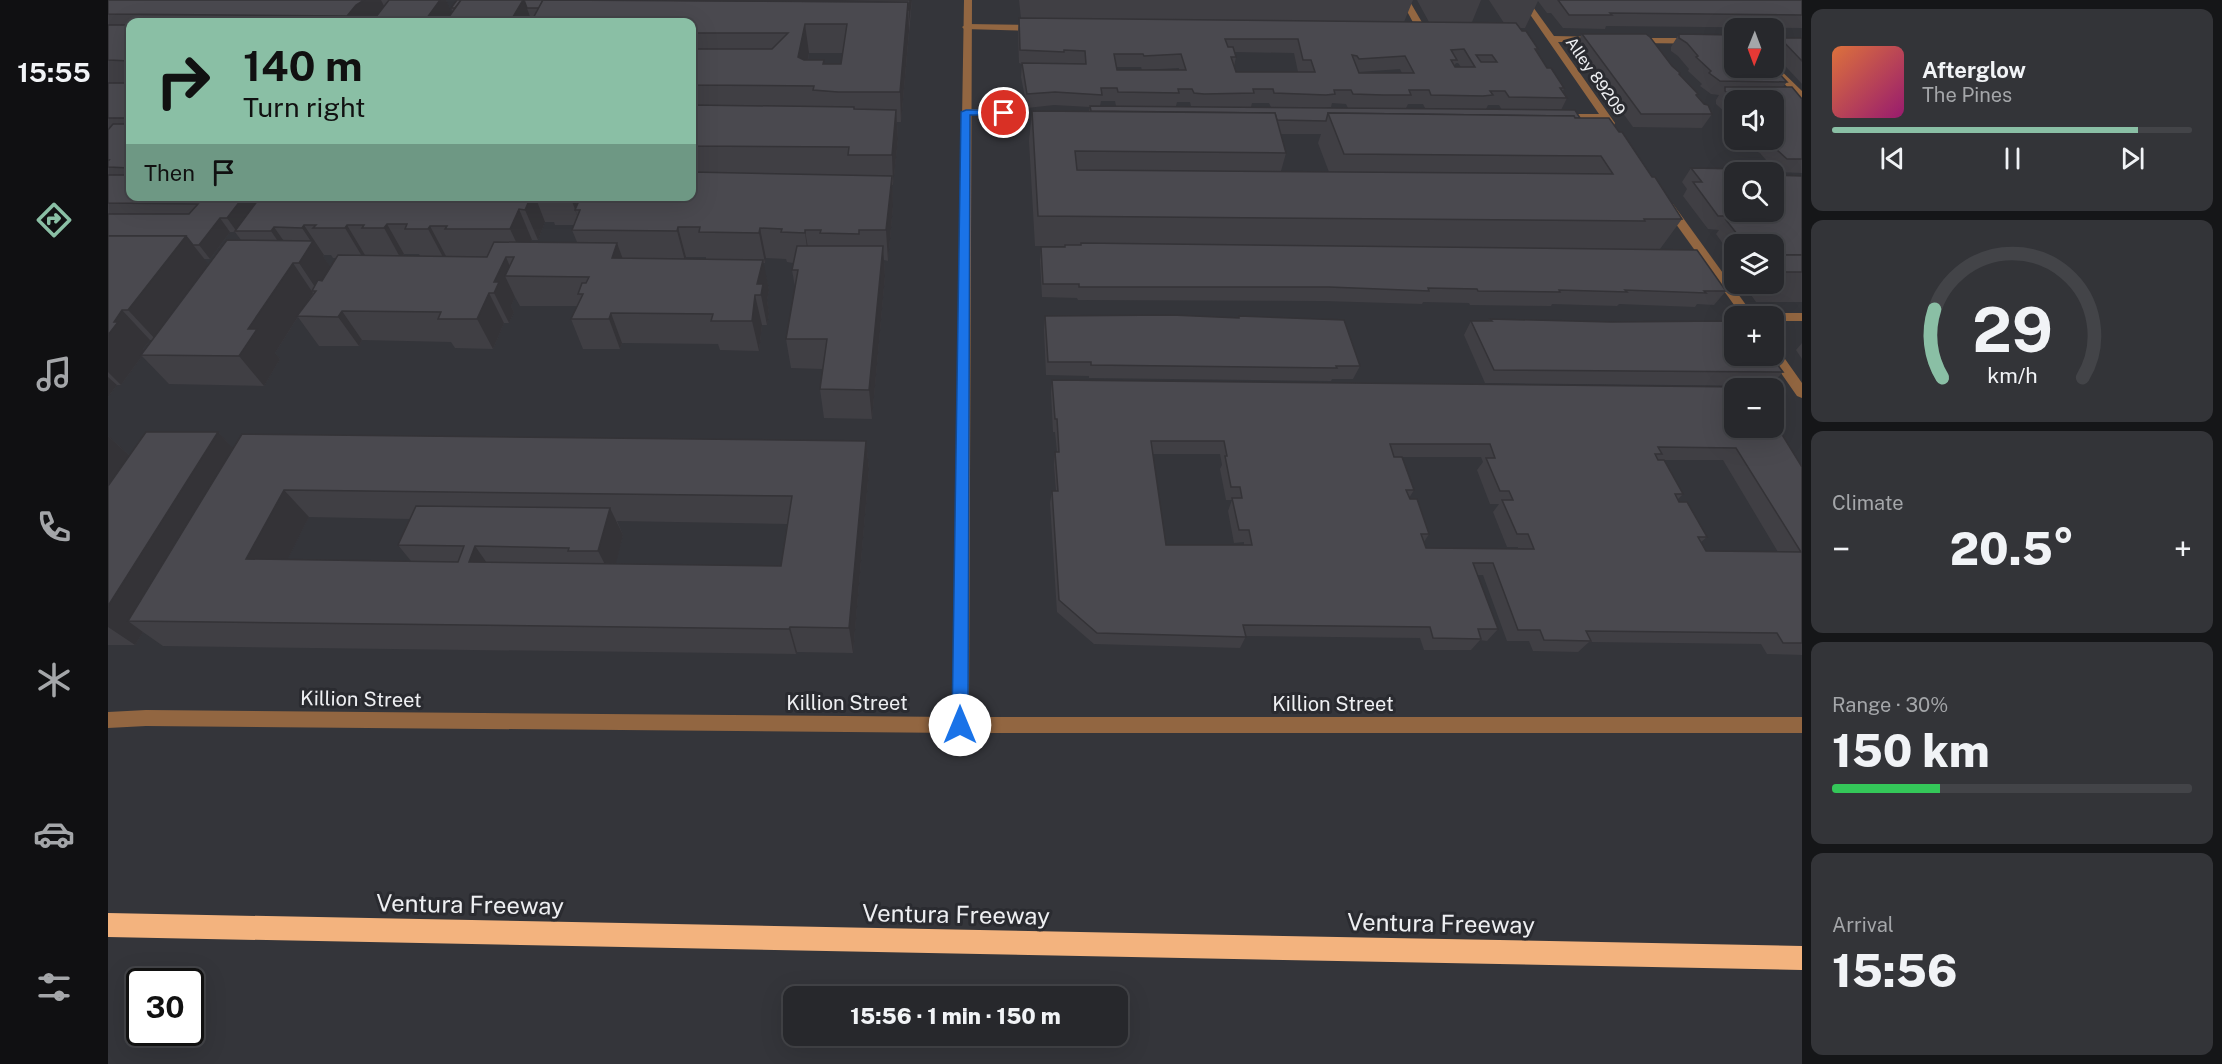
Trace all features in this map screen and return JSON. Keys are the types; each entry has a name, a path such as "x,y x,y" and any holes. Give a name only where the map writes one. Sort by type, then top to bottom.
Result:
{"highway":[{"name":"Ventura Freeway","path":"108,925 1802,958"}],"street":[{"path":"960,725 968,0"},
{"path":"1398,31 1422,31 1405,0"},
{"name":"Alley 89209","path":"1524,0 1620,136"},
{"path":"967,27 1051,28"},
{"path":"1551,39 1610,40"},
{"path":"1621,40 1724,41"},
{"path":"1784,42 1802,42"},
{"path":"1784,78 1802,97"},
{"path":"966,112 1020,113"},
{"path":"1546,117 1606,117"},
{"path":"1660,193 1741,306"},
{"path":"1784,317 1802,317"},
{"path":"1783,366 1802,393"},
{"name":"Killion Street","path":"108,720 146,718 960,725 1802,725"}],"building":[{"path":"108,0 364,0 356,5 347,16 108,14"},
{"path":"389,0 440,0 427,18 375,18"},
{"path":"457,0 461,0 455,8 451,8"},
{"path":"461,0 523,0 512,18 448,18"},
{"path":"524,0 543,0 539,8 527,8"},
{"path":"543,0 908,2 900,92 838,92 813,90 814,86 696,85 696,49 772,49 788,33 696,33 696,18 533,18","holes":["805,24 847,24 841,64 823,64 824,60 804,60 798,57"]},
{"path":"640,0 910,0 909,11 908,2"},
{"path":"1558,0 1802,0 1802,15 1610,13 1612,15 1569,15"},
{"path":"1019,18 1516,23 1522,31 1526,31 1547,68 1551,68 1564,88 1560,88 1567,98 1509,97 1505,91 1490,91 1493,95 1483,96 1431,95 1429,90 1409,90 1411,95 1383,95 1353,94 1351,90 1334,90 1335,94 1326,95 1274,93 1273,89 1253,89 1254,93 1204,94 1194,93 1192,89 1178,89 1179,93 1118,92 1117,88 1101,88 1102,95 1055,92 1027,94 1022,63 1086,64 1085,51 1020,50","holes":["1225,39 1298,39 1303,60 1311,60 1315,72 1236,72 1231,57 1236,57 1233,47 1228,47","1464,49 1475,67 1455,67 1451,60 1457,60 1451,50","1114,54 1143,54 1144,56 1181,54 1186,70 1117,70","1352,55 1359,59 1405,56 1414,73 1359,73","1476,55 1492,55 1497,62 1481,62"]},
{"path":"108,25 126,25 126,61 108,60"},
{"path":"1582,34 1646,34 1698,94 1696,95 1708,105 1712,114 1641,114"},
{"path":"1679,34 1724,35 1724,78 1783,78 1787,82 1720,81 1709,73 1711,71 1696,57 1698,56 1687,43 1679,38"},
{"path":"1784,38 1802,38 1802,61 1784,42"},
{"path":"108,83 126,83 126,118 108,118"},
{"path":"1725,87 1792,87 1802,99 1802,159 1787,159 1777,150 1784,150 1784,90 1725,90"},
{"path":"696,105 854,107 854,109 896,110 892,155 848,155 849,147 696,146"},
{"path":"1090,106 1575,110 1580,118 1574,116 1328,113 1326,121 1277,120 1275,113 1091,111"},
{"path":"1032,111 1275,113 1286,153 1075,151 1077,170 1613,174 1601,156 1344,154 1328,113 1609,118 1619,132 1622,132 1652,177 1655,177 1682,219 1644,219 1645,221 1038,216"},
{"path":"113,124 126,124 126,168 108,167 108,130"},
{"path":"1691,168 1724,169 1724,216 1718,216 1693,182 1702,182"},
{"path":"696,172 892,176 886,230 859,230 859,234 820,233 821,230 805,230 805,233 781,232 782,229 760,228 759,233 699,232 700,227 678,227 677,231 572,230 580,210 575,210 579,201 696,201"},
{"path":"108,175 126,175 126,201 240,201 227,218 220,218 199,245 193,245 186,236 108,236 108,214 189,214 198,204 108,203"},
{"path":"1784,175 1802,176 1802,255 1784,255 1784,234 1737,234 1728,222 1784,222"},
{"path":"257,201 529,201 525,210 519,209 510,229 445,229 447,226 430,226 428,229 405,229 407,224 387,224 384,228 347,225 345,228 313,228 316,225 304,225 302,228 274,227 271,231 235,231"},
{"path":"108,236 186,236 128,310 122,310 114,322 118,322 108,335"},
{"path":"227,240 313,241 299,263 293,263 248,329 257,329 239,356 141,355"},
{"path":"494,242 617,243 612,258 763,260 757,284 763,284 761,295 755,295 752,321 711,321 713,314 611,313 609,319 571,319 583,294 578,294 582,283 586,283 589,277 505,276 514,257 506,257 494,282 499,282 494,293 489,293 477,319 438,319 441,312 342,311 338,317 297,316 316,291 312,291 318,280 322,281 338,255 487,257"},
{"path":"1081,243 1697,250 1724,291 1704,291 1706,293 1559,290 1560,292 1428,288 1429,291 1329,287 1079,287 1079,284 1043,284 1041,247 1081,245"},
{"path":"797,246 883,246 869,390 820,389 827,339 786,339 798,270 792,270"},
{"path":"1784,255 1802,255 1802,272 1784,272"},
{"path":"1172,315 1344,320 1360,366 1336,366 1337,368 1091,365 1091,362 1048,362 1045,316"},
{"path":"1490,319 1611,322 1724,321 1724,366 1778,366 1783,372 1494,370 1471,321 1492,321"},
{"path":"1052,380 1724,387 1724,438 1784,438 1802,467 1802,643 1783,643 1777,633 1586,631 1591,641 1544,640 1540,630 1518,630 1493,563 1473,563 1498,629 1478,629 1481,639 1433,638 1430,627 1243,625 1246,637 1097,633 1059,600 1052,491 1058,491 1055,452 1059,452 1057,419 1055,419","holes":["1151,441 1224,441 1231,487 1240,487 1242,498 1232,498 1239,530 1249,530 1252,545 1166,545","1390,444 1490,444 1495,458 1486,458 1500,491 1509,491 1513,500 1502,500 1517,534 1528,534 1534,549 1426,548 1421,534 1429,534 1417,499 1410,499 1406,490 1414,490 1402,457 1394,457","1658,447 1736,448 1801,552 1706,551 1698,537 1707,537 1687,502 1679,502 1675,494 1683,494 1664,460 1658,460 1655,454 1662,454"]},
{"path":"146,432 218,432 108,606 108,486"},
{"path":"242,434 866,441 849,628 128,621","holes":["284,490 792,496 781,566 469,562 475,546 569,548 568,551 598,551 610,508 416,506 398,545 464,546 458,562 246,559"]}],"route":[{"path":"960,725 966,112 1004,113"}]}
